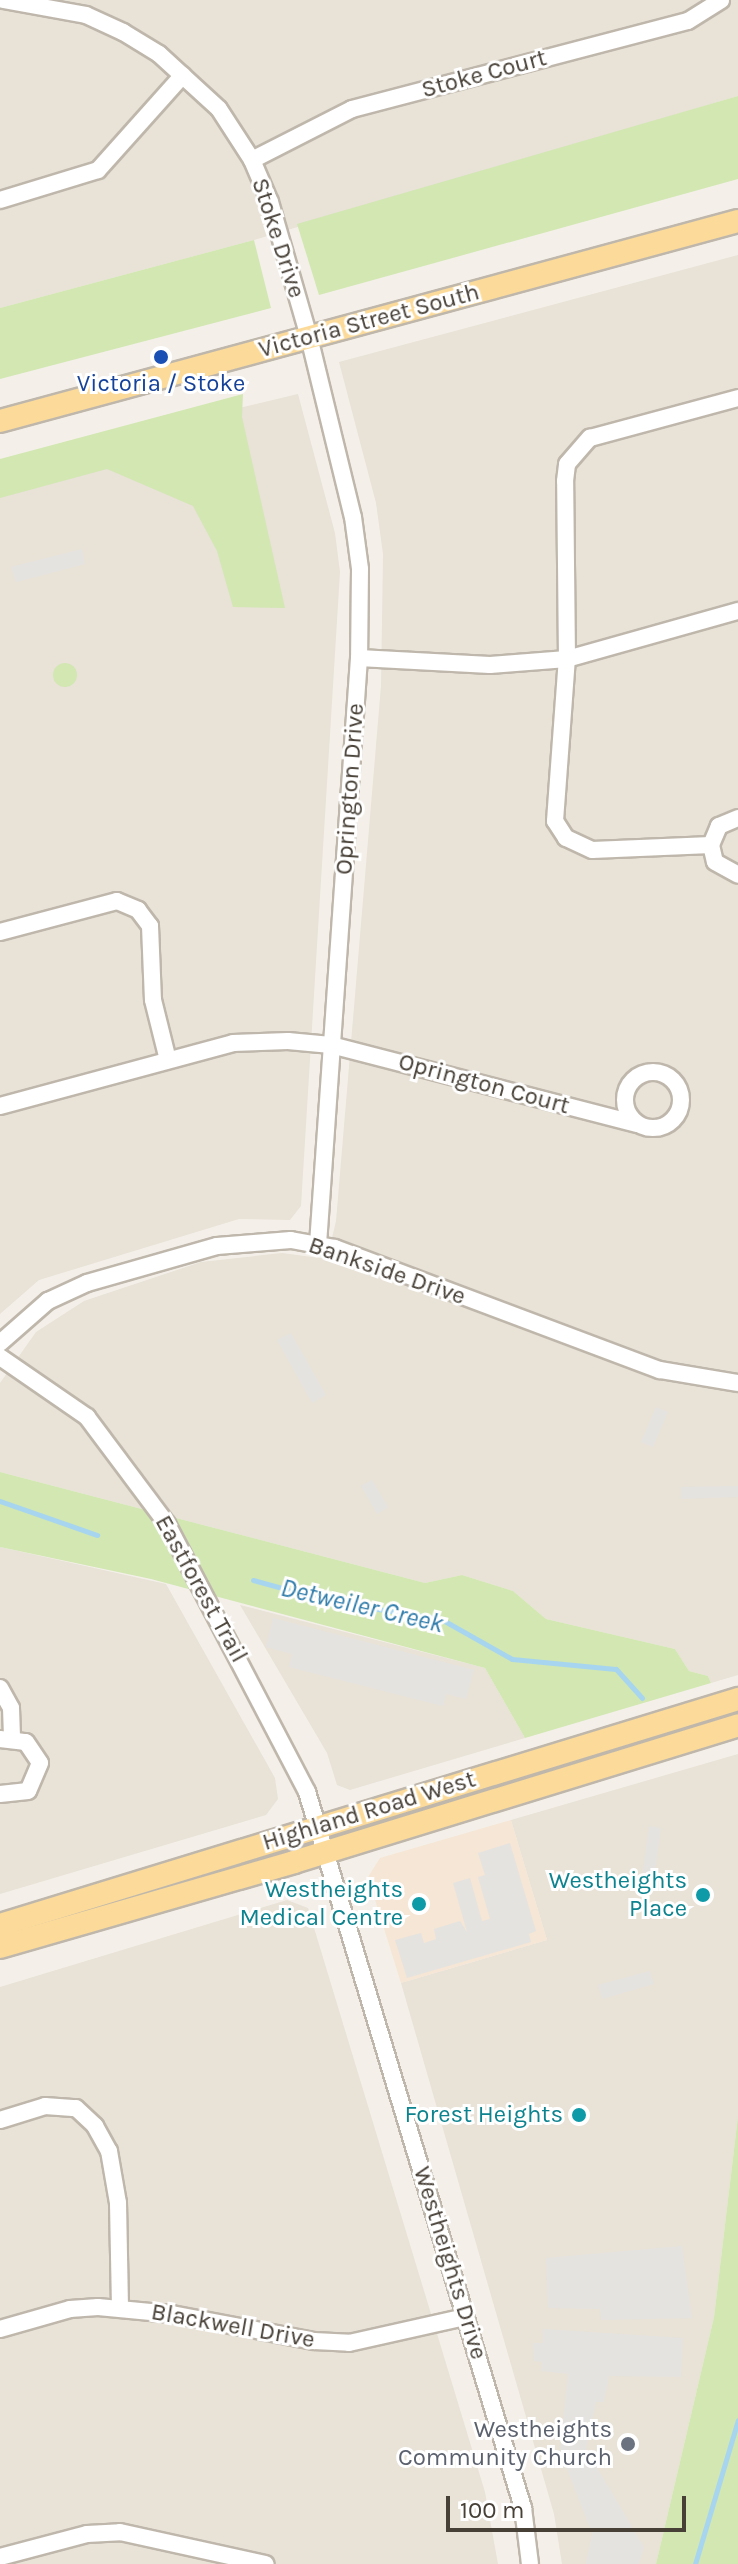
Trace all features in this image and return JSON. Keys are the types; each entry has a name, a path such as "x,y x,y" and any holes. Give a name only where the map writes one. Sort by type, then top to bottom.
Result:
{"main road":[{"name":"Victoria Street South","path":"0,421 738,221"},
{"name":"Highland Road West","path":"0,1925 738,1699"},
{"name":"Highland Road West","path":"0,1947 326,1853 738,1725"}],"street":[{"name":"Stoke Drive","path":"3,0 86,15 135,39 183,75 219,109 252,160 270,202 309,337"},
{"name":"Stoke Court","path":"252,160 352,109 688,21 721,0"},
{"path":"731,0 738,3"},
{"path":"0,200 98,170 183,75"},
{"name":"Oprington Drive","path":"309,337 353,517 360,569 359,658 318,1245"},
{"path":"711,845 592,850 566,838 555,821 567,659 565,481 575,450 590,438 738,398"},
{"path":"359,658 490,665 567,659 738,611"},
{"path":"738,818 719,826 711,845 715,862 738,875"},
{"path":"0,932 117,901 138,910 150,926 153,1000 168,1060"},
{"name":"Oprington Court","path":"0,1106 233,1043 331,1045 636,1124"},
{"name":"Bankside Drive","path":"0,1343 48,1301 87,1283 217,1246 256,1239 318,1245 660,1370 738,1383"},
{"name":"Eastforest Trail","path":"0,1357 87,1417 167,1524 291,1756 318,1826"},
{"path":"0,1688 11,1708 6,1738 33,1749 40,1769 28,1791 0,1794"},
{"name":"Westheights Drive","path":"318,1826 523,2508 530,2564"},
{"path":"0,2120 45,2106 76,2108 95,2126 109,2151 118,2203 120,2308"},
{"name":"Blackwell Drive","path":"0,2329 70,2309 120,2308 349,2343 465,2317"},
{"path":"0,2557 87,2534 120,2532 266,2564"}],"shaded area":[{"path":"0,0 738,0 738,96 254,240 0,308"},
{"path":"738,255 738,1675 711,1683 708,1676 689,1671 675,1649 546,1619 513,1591 462,1575 425,1583 0,1472 0,1383 36,1332 84,1301 201,1262 282,1253 327,1259 336,1221 381,686 383,554 376,503 339,362"},
{"path":"298,394 335,533 340,572 301,1206 290,1220 239,1219 39,1280 0,1314 0,465"},
{"path":"82,549 85,564 16,582 11,567"},
{"path":"291,1333 326,1395 312,1403 277,1340"},
{"path":"656,1407 668,1412 653,1447 641,1442"},
{"path":"372,1480 388,1507 377,1514 361,1486"},
{"path":"738,1486 738,1497 681,1499 681,1487"},
{"path":"0,1547 166,1584 275,1778 278,1799 266,1815 0,1894"},
{"path":"240,1605 485,1668 525,1738 350,1790 337,1785 327,1753"},
{"path":"273,1618 474,1670 466,1699 446,1694 443,1706 289,1667 292,1654 266,1647"},
{"path":"738,1754 738,2116 714,2317 656,2564 562,2564 554,2514 401,1983 547,1940 511,1820"},
{"path":"511,1820 547,1940 401,1983 368,1877 380,1858"},
{"path":"649,1826 661,1828 654,1879 642,1877"},
{"path":"510,1843 536,1931 529,1934 531,1942 407,1978 395,1940 421,1933 424,1943 436,1939 434,1929 460,1921 467,1932 453,1883 470,1878 482,1921 490,1919 478,1877 485,1875 478,1853"},
{"path":"287,1900 308,1908 485,2492 498,2564 0,2564 0,1987"},
{"path":"650,1971 654,1984 602,1999 598,1985"},
{"path":"682,2246 692,2318 601,2320 600,2309 548,2308 546,2258"},
{"path":"543,2329 683,2338 681,2377 609,2376 604,2402 596,2402 586,2449 644,2547 639,2564 586,2564 592,2533 560,2451 568,2374 541,2371 542,2362 534,2361 533,2343 543,2343"}],"green space":[{"path":"738,96 738,179 319,295 297,224"},
{"path":"254,240 271,308 0,379 0,308"},
{"path":"243,394 242,417 285,608 233,607 217,551 193,506 107,469 0,498 0,459"},
{"path":"65,663 76,670 77,675 70,686 65,687 54,680 53,675 60,664"},
{"path":"0,1472 425,1583 462,1575 513,1591 546,1619 675,1649 689,1671 708,1676 711,1683 525,1738 485,1668 151,1579 0,1547"},
{"path":"738,2116 738,2564 656,2564 714,2317"}],"waterway":[{"name":"Detweiler Creek","path":"0,1501 97,1535"},
{"name":"Detweiler Creek","path":"253,1580 333,1602 441,1619 512,1659 616,1669 642,1698"},
{"path":"695,2564 738,2420"}],"place":[{"name":"Victoria / Stoke","path":"161,357"},
{"name":"Westheights Place","path":"703,1895"},
{"name":"Westheights Medical Centre","path":"419,1904"},
{"name":"Forest Heights","path":"579,2115"},
{"name":"Westheights Community Church","path":"628,2444"}]}
